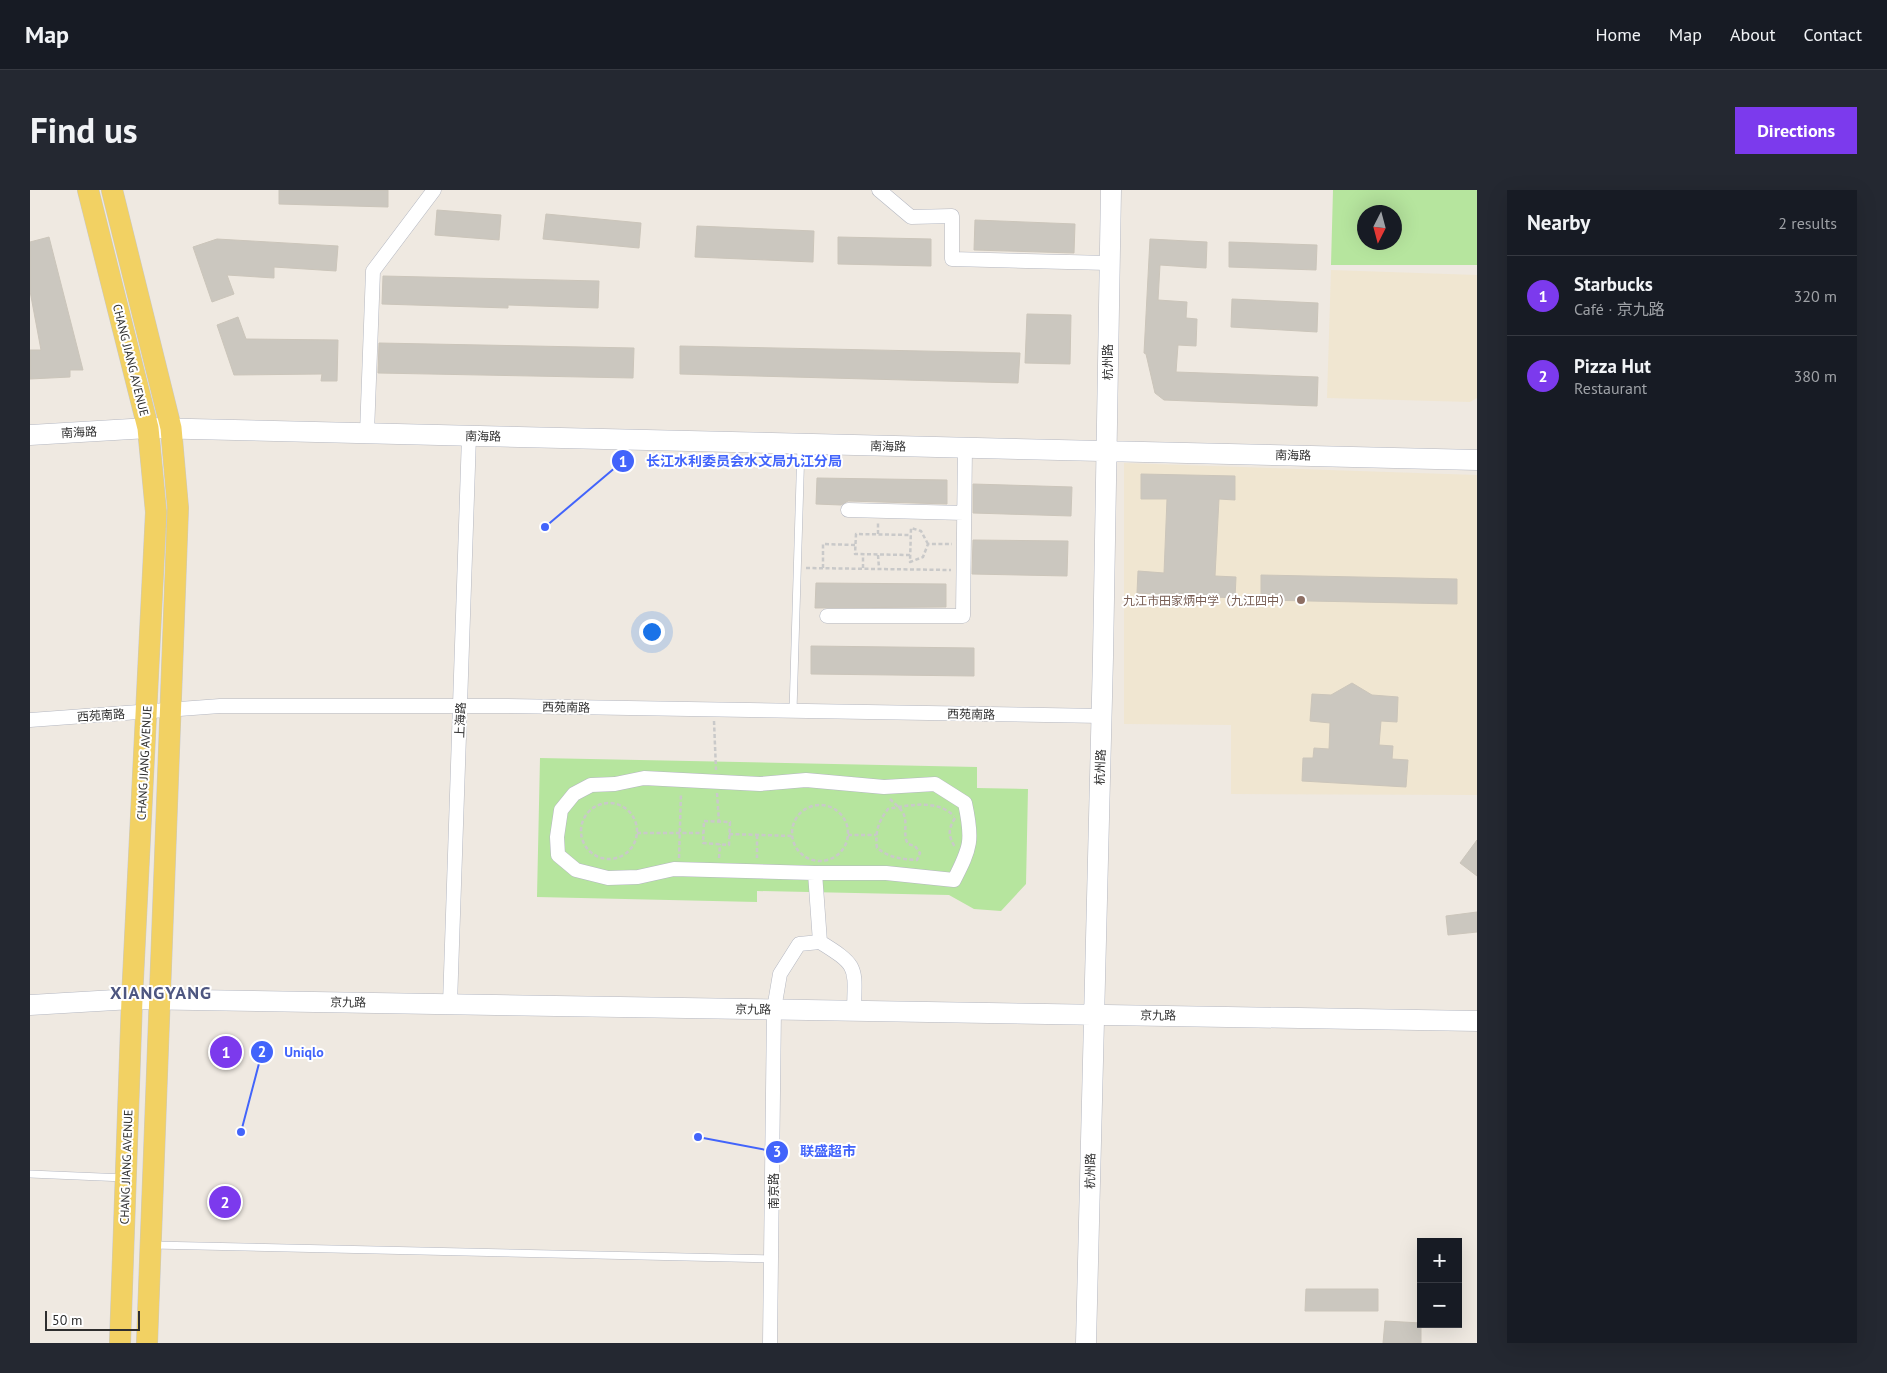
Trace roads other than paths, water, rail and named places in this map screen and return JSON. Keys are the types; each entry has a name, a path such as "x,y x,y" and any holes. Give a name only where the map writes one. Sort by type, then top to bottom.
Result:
{"main road":[{"name":"CHANG JIANG AVENUE","path":"88,190 148,428 156,512 132,999 120,1343"},
{"name":"CHANG JIANG AVENUE","path":"112,190 171,428 178,508 158,1000 147,1343"},
{"name":"杭州路","path":"1086,1343 1102,716 1108,262 1111,190"},
{"name":"南海路","path":"30,435 171,428 1477,460"},
{"name":"京九路","path":"30,1005 132,999 1477,1021"}],"street":[{"path":"367,433 373,271 434,190"},
{"path":"878,190 911,217 952,216 952,259 1108,262"},
{"name":"上海路","path":"450,1004 469,436"},
{"path":"827,616 963,616 965,448"},
{"path":"848,510 964,513"},
{"name":"西苑南路","path":"30,720 220,706 460,706 1102,716"},
{"path":"644,778 760,784 806,780 884,787 935,784 966,803 971,830 967,855 954,880 886,873 815,873 678,869 638,878 608,878 576,870 558,854 557,837 561,810 574,794 591,785 616,784 644,778"},
{"path":"815,873 820,942 847,959 855,975 854,1010"},
{"name":"南京路","path":"770,1343 774,1009 780,974 799,944 820,942"}],"lane":[{"path":"793,711 801,444"},
{"path":"30,1174 126,1178"},
{"path":"150,1245 772,1259"}],"place":[{"name":"长江水利委员会水文局九江分局","path":"545,527"},
{"name":"九江市田家炳中学（九江四中）","path":"1301,600"},
{"name":"Starbucks","path":"226,1052"},
{"name":"Uniqlo","path":"241,1132"},
{"name":"联盛超市","path":"698,1137"},
{"name":"Pizza Hut","path":"225,1202"}],"district":[{"name":"XIANGYANG","path":"161,992"}]}
